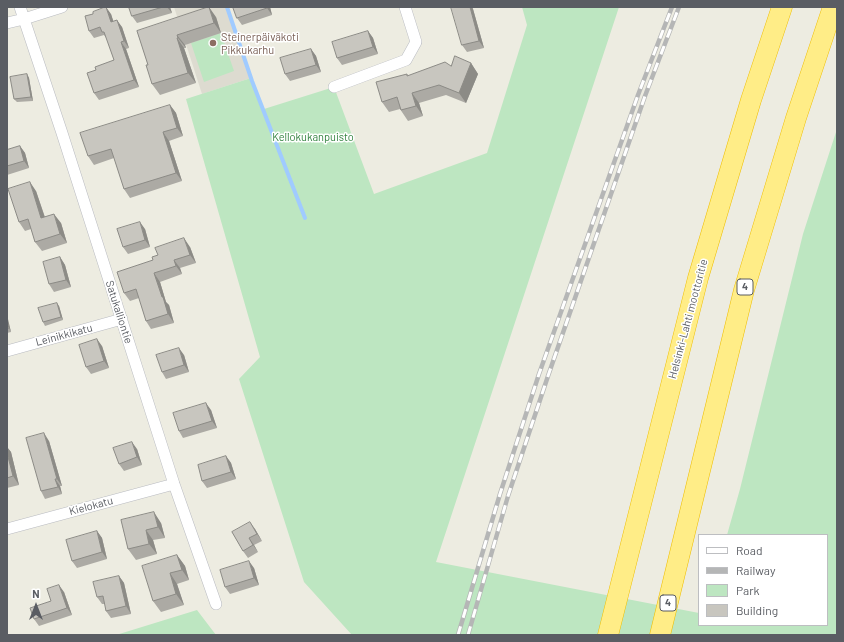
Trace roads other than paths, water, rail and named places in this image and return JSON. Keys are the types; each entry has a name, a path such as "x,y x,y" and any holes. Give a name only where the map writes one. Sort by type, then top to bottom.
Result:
{"highway":[{"name":"Helsinki-Lahti moottoritie","path":"608,635 698,278 751,100 782,7"},
{"name":"4","path":"660,635 744,290 796,118 833,7"}],"street":[{"name":"Satukalliontie","path":"20,7 62,133 174,484 216,604"},
{"path":"7,23 62,7"},
{"path":"334,87 406,60 416,42 404,7"},
{"name":"Leinikkikatu","path":"7,351 122,319"},
{"name":"Kielokatu","path":"7,529 174,484"}],"waterway":[{"path":"227,7 252,81 305,218"}],"railway":[{"path":"458,635 500,494 539,374 638,95 672,7"},
{"path":"468,635 508,496 548,376 645,96 679,7"}],"place":[{"name":"Steinerpäiväkoti Pikkukarhu","path":"213,43"}],"park label":[{"name":"Kellokukanpuisto","path":"313,137"}]}
